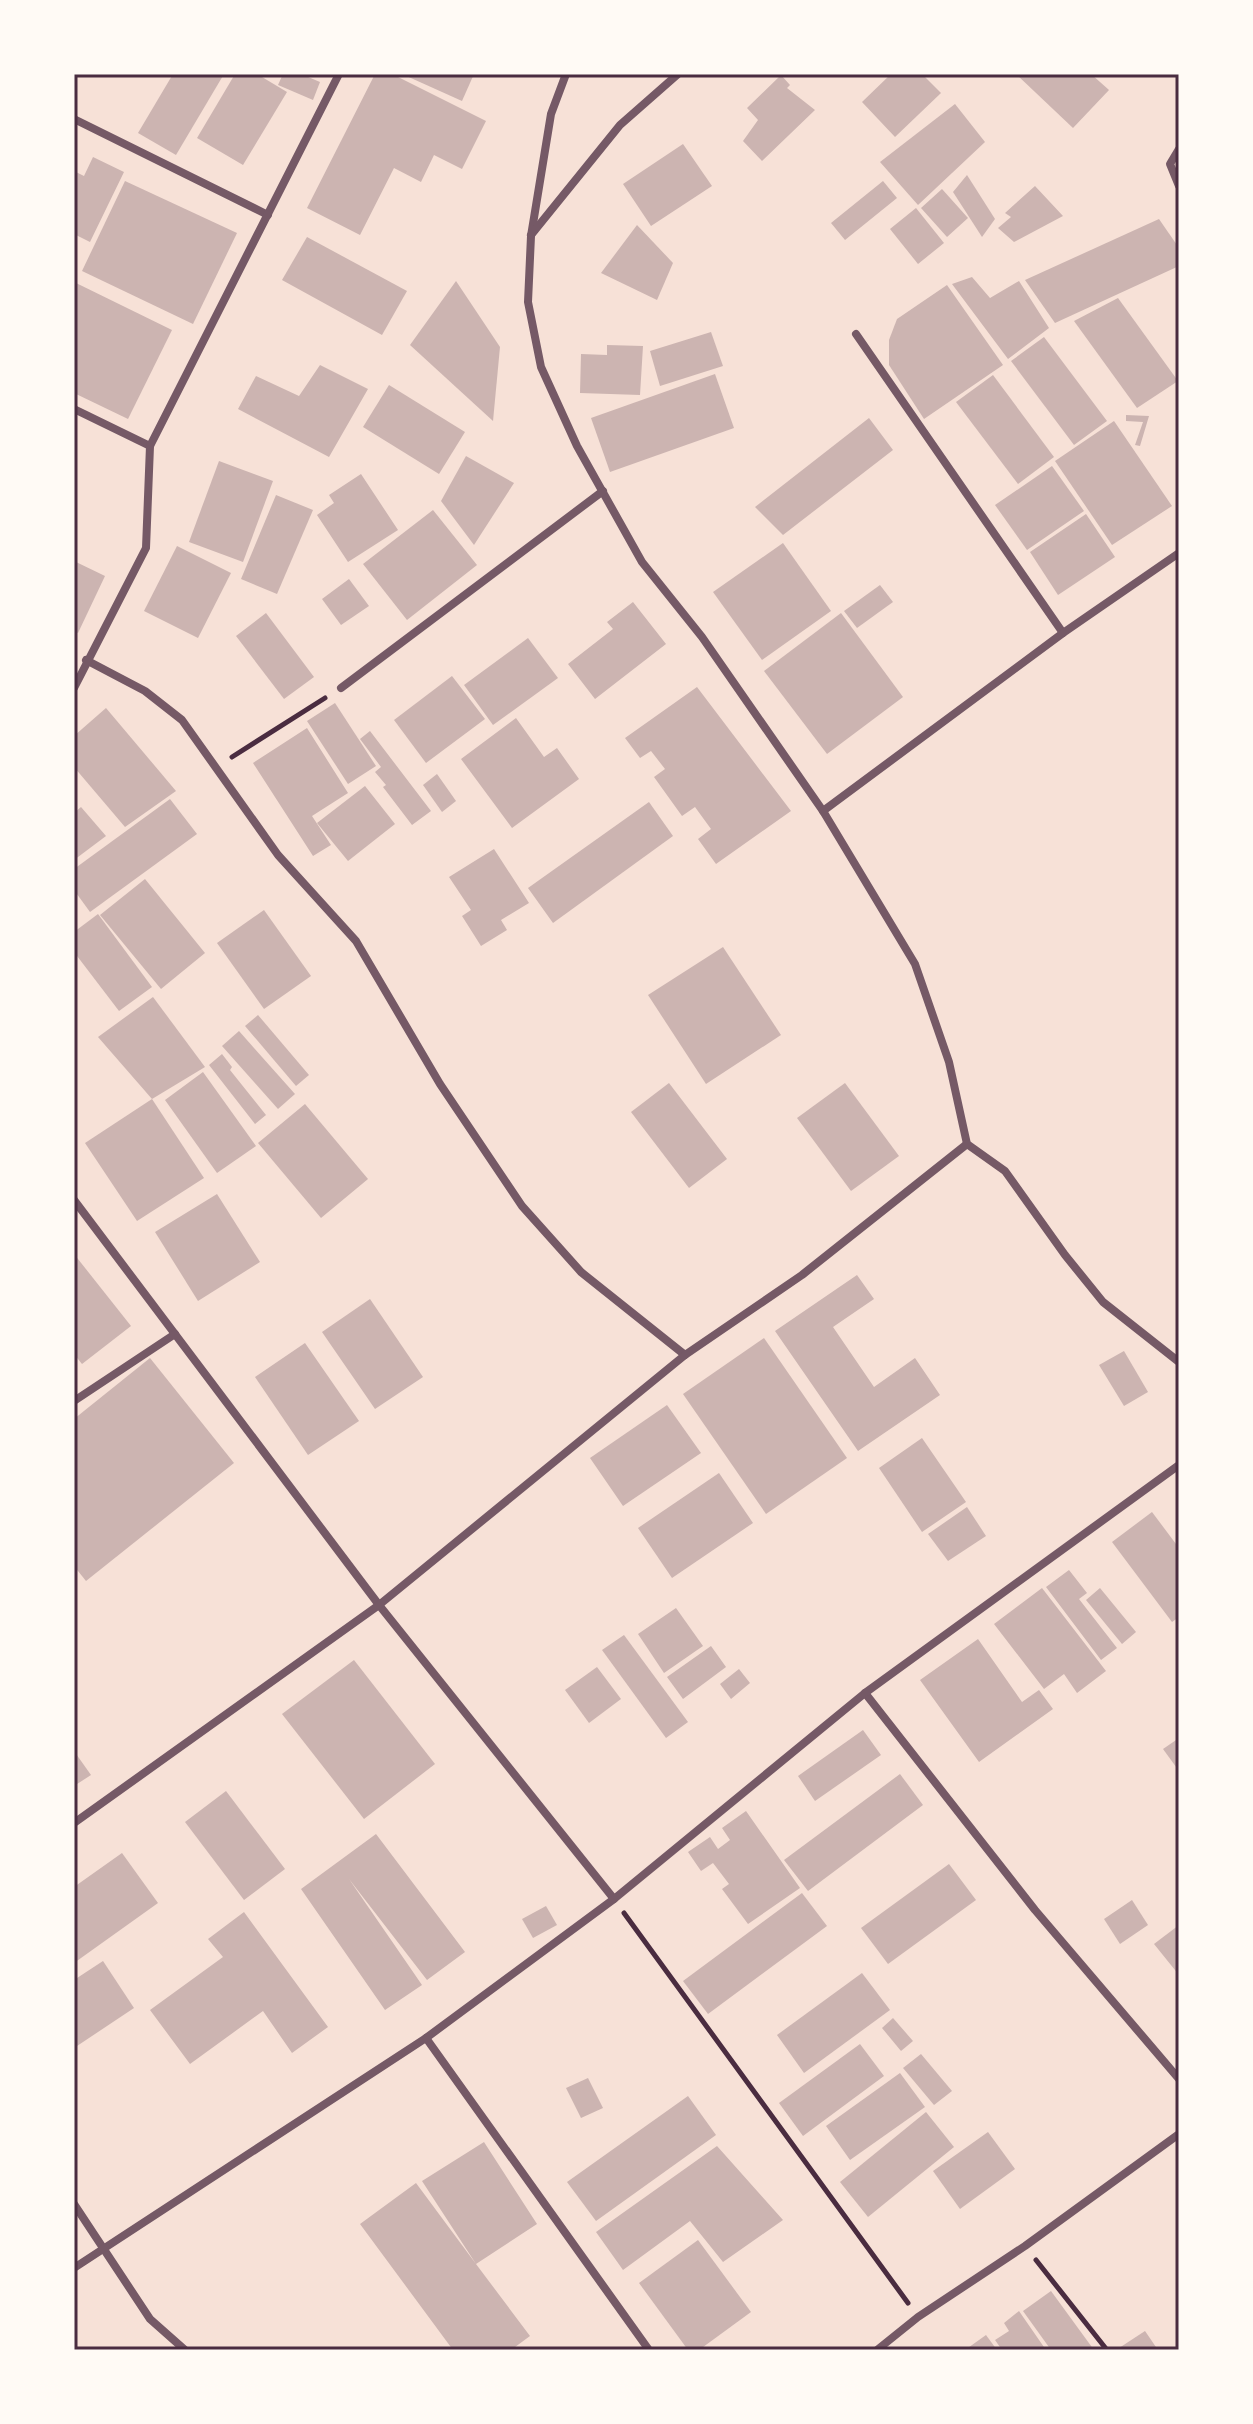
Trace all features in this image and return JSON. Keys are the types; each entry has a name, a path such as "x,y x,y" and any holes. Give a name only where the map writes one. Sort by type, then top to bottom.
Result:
{"street":[{"path":"74,688 146,548 150,446 339,74"},
{"path":"566,74 551,114 531,236 528,302 541,367 642,562 702,637 823,811 915,964 949,1062 967,1144 1005,1171 1103,1302 1179,1362"},
{"path":"531,236 620,125 678,74"},
{"path":"74,119 268,215"},
{"path":"1179,149 1170,164 1179,186"},
{"path":"856,334 1063,633"},
{"path":"74,409 150,446"},
{"path":"341,688 603,491"},
{"path":"823,811 1063,633 1179,553"},
{"path":"86,660 145,691 182,720 278,855 356,941 440,1084 522,1206 581,1272 685,1355"},
{"path":"74,1823 379,1605 685,1355 802,1275 967,1144"},
{"path":"74,1200 379,1605 614,1899"},
{"path":"74,1401 175,1334"},
{"path":"74,2268 426,2038 614,1899 865,1693 1179,1465"},
{"path":"865,1693 1035,1910 1179,2079"},
{"path":"426,2038 649,2350"},
{"path":"877,2350 918,2317 1025,2246 1179,2134"},
{"path":"74,2204 150,2319 185,2350"}],"path":[{"path":"217,766 341,688"},
{"path":"614,1899 918,2317"},
{"path":"1025,2246 1107,2350"}],"building":[{"path":"173,74 224,74 176,155 138,133"},
{"path":"235,74 257,74 287,92 243,165 197,138"},
{"path":"283,74 301,74 320,82 313,100 278,85"},
{"path":"375,74 392,74 486,121 462,169 434,155 421,182 394,168 360,235 307,208"},
{"path":"402,74 474,74 462,101"},
{"path":"891,74 922,74 941,93 895,137 862,102"},
{"path":"1016,74 1091,74 1109,90 1073,128"},
{"path":"781,75 790,85 787,88 815,110 762,161 743,141 758,120 747,108"},
{"path":"955,104 985,142 918,205 880,162"},
{"path":"683,144 712,186 651,226 623,184"},
{"path":"93,157 124,172 90,242 74,234 74,171 84,176"},
{"path":"967,175 995,219 982,237 953,192"},
{"path":"125,181 237,233 193,324 82,271"},
{"path":"883,181 897,198 845,240 831,223"},
{"path":"1035,186 1063,216 1014,242 998,228 1011,217 1005,213"},
{"path":"942,189 968,218 947,237 921,208"},
{"path":"916,208 944,243 918,264 890,229"},
{"path":"1159,219 1179,248 1179,266 1055,323 1025,280"},
{"path":"637,225 673,263 657,300 601,273"},
{"path":"307,237 407,291 382,335 282,280"},
{"path":"972,277 990,298 1019,281 1049,328 1008,359 952,284"},
{"path":"456,281 500,347 493,421 410,345"},
{"path":"74,282 172,330 128,419 74,393"},
{"path":"947,285 1003,365 924,419 889,365 889,340 897,319"},
{"path":"1118,298 1178,381 1137,408 1074,321"},
{"path":"711,332 723,366 660,386 650,351"},
{"path":"1044,337 1107,421 1074,445 1011,361"},
{"path":"607,345 643,346 640,395 580,393 581,354 607,355"},
{"path":"320,365 368,389 329,457 238,409 256,376 299,396"},
{"path":"715,374 734,428 610,472 591,418"},
{"path":"993,375 1054,457 1018,484 956,402"},
{"path":"389,385 465,432 439,474 363,427"},
{"path":"1126,415 1149,416 1140,446 1135,445 1143,422 1126,421"},
{"path":"869,418 893,450 783,535 755,507"},
{"path":"1114,421 1172,506 1112,545 1055,461"},
{"path":"466,456 514,483 474,545 441,501"},
{"path":"219,461 273,481 243,562 189,542"},
{"path":"1052,466 1084,511 1027,550 995,505"},
{"path":"361,474 398,530 348,562 317,515 334,503 329,495"},
{"path":"276,495 313,510 277,594 241,579"},
{"path":"433,510 477,565 407,620 363,564"},
{"path":"1086,514 1115,557 1058,595 1030,552"},
{"path":"783,543 831,611 762,660 713,592"},
{"path":"177,546 231,573 198,638 144,611"},
{"path":"74,561 105,576 78,633 74,631"},
{"path":"349,579 369,606 341,625 322,599"},
{"path":"880,585 893,602 857,628 844,611"},
{"path":"633,602 666,644 595,699 568,664 613,629 607,622"},
{"path":"266,613 314,677 284,699 236,636"},
{"path":"841,613 903,697 827,754 764,671"},
{"path":"528,638 558,678 493,725 464,685"},
{"path":"452,676 485,719 426,763 394,720"},
{"path":"697,687 791,811 716,864 698,839 711,829 695,807 682,816 654,777 665,769 651,751 640,758 625,738"},
{"path":"335,703 376,766 348,784 307,721"},
{"path":"106,708 176,791 125,827 74,767 74,736"},
{"path":"516,718 544,757 557,748 579,779 512,828 461,759"},
{"path":"307,728 348,793 312,816 331,845 313,856 253,763"},
{"path":"370,731 431,811 412,825 383,787 386,785 375,772 381,767 360,739"},
{"path":"437,774 456,801 442,812 423,785"},
{"path":"365,786 395,824 348,861 317,823"},
{"path":"170,799 197,834 90,912 74,890 74,869"},
{"path":"649,802 673,836 553,923 528,888"},
{"path":"81,807 106,836 74,860 74,813"},
{"path":"494,849 529,903 501,920 507,930 481,946 462,916 471,910 449,877"},
{"path":"145,879 205,953 161,989 100,915"},
{"path":"264,910 311,976 264,1009 217,943"},
{"path":"98,914 152,987 119,1011 74,952 74,932"},
{"path":"723,947 781,1035 706,1084 648,995"},
{"path":"153,997 205,1067 152,1099 98,1037"},
{"path":"258,1015 309,1075 296,1086 245,1026"},
{"path":"239,1031 295,1094 278,1109 222,1046"},
{"path":"222,1054 232,1067 230,1070 266,1115 255,1124 209,1065"},
{"path":"203,1072 256,1146 217,1173 165,1100"},
{"path":"669,1083 727,1159 689,1188 631,1112"},
{"path":"845,1083 899,1156 851,1191 797,1118"},
{"path":"152,1099 204,1178 137,1221 85,1143"},
{"path":"305,1104 368,1179 321,1218 258,1143"},
{"path":"217,1194 260,1262 198,1301 155,1232"},
{"path":"74,1254 131,1326 82,1364 74,1354"},
{"path":"857,1275 874,1299 833,1327 874,1387 915,1358 940,1395 858,1451 775,1331"},
{"path":"370,1299 423,1377 375,1409 322,1332"},
{"path":"764,1338 847,1458 766,1514 683,1394"},
{"path":"305,1343 359,1421 308,1455 255,1377"},
{"path":"1124,1351 1148,1392 1124,1406 1099,1365"},
{"path":"150,1358 234,1463 86,1581 74,1566 74,1419"},
{"path":"667,1405 701,1453 623,1506 590,1458"},
{"path":"922,1438 966,1502 922,1532 879,1468"},
{"path":"719,1473 753,1523 672,1578 638,1528"},
{"path":"967,1507 986,1536 948,1561 928,1534"},
{"path":"1152,1512 1179,1548 1179,1617 1172,1622 1112,1542"},
{"path":"1069,1570 1087,1593 1079,1599 1117,1648 1101,1660 1046,1587"},
{"path":"1042,1588 1106,1671 1077,1693 1064,1674 1044,1689 994,1624"},
{"path":"1100,1588 1136,1632 1122,1644 1086,1600"},
{"path":"676,1608 703,1646 664,1673 638,1634"},
{"path":"624,1635 688,1722 666,1738 602,1650"},
{"path":"978,1639 1022,1702 1039,1690 1053,1709 979,1762 920,1680"},
{"path":"711,1646 726,1667 683,1699 667,1677"},
{"path":"354,1660 435,1764 364,1819 282,1714"},
{"path":"597,1667 621,1699 589,1723 565,1690"},
{"path":"739,1669 750,1683 731,1699 720,1684"},
{"path":"863,1730 881,1755 815,1801 798,1776"},
{"path":"1179,1738 1179,1771 1163,1749"},
{"path":"74,1751 91,1775 74,1786"},
{"path":"900,1774 923,1805 808,1891 784,1860"},
{"path":"226,1791 285,1869 244,1900 185,1822"},
{"path":"746,1811 800,1888 748,1924 722,1889 729,1884 713,1863 701,1871 688,1852 710,1837 718,1849 730,1840 722,1828"},
{"path":"376,1834 465,1952 427,1980 349,1879 422,1985 385,2010 301,1889"},
{"path":"122,1853 158,1903 74,1963 74,1887"},
{"path":"949,1864 976,1900 888,1964 861,1928"},
{"path":"802,1893 827,1926 708,2014 683,1981"},
{"path":"1132,1900 1148,1925 1120,1944 1104,1919"},
{"path":"546,1906 557,1925 533,1938 522,1919"},
{"path":"244,1912 328,2027 292,2053 263,2011 190,2064 150,2010 223,1957 208,1939"},
{"path":"1179,1925 1179,1975 1154,1944"},
{"path":"103,1961 134,2008 74,2048 74,1980"},
{"path":"862,1973 890,2010 804,2073 777,2035"},
{"path":"893,2018 913,2041 901,2051 882,2028"},
{"path":"860,2044 884,2076 803,2136 779,2103"},
{"path":"921,2054 952,2091 934,2105 903,2068"},
{"path":"900,2073 925,2107 850,2160 826,2126"},
{"path":"588,2078 603,2108 581,2118 566,2088"},
{"path":"688,2096 716,2135 596,2221 567,2182"},
{"path":"926,2112 954,2147 868,2217 840,2182"},
{"path":"988,2132 1015,2169 960,2209 933,2171"},
{"path":"484,2142 537,2224 476,2264 422,2181"},
{"path":"717,2146 783,2220 723,2262 690,2221 623,2270 596,2232"},
{"path":"416,2183 530,2336 511,2350 453,2350 360,2224"},
{"path":"698,2240 751,2312 699,2350 688,2350 639,2283"},
{"path":"1051,2291 1094,2350 1051,2350 1023,2311"},
{"path":"1019,2311 1046,2350 1002,2350 995,2340 1009,2331 1004,2323"},
{"path":"1145,2331 1158,2350 1116,2350"},
{"path":"986,2335 997,2350 965,2350"}]}
